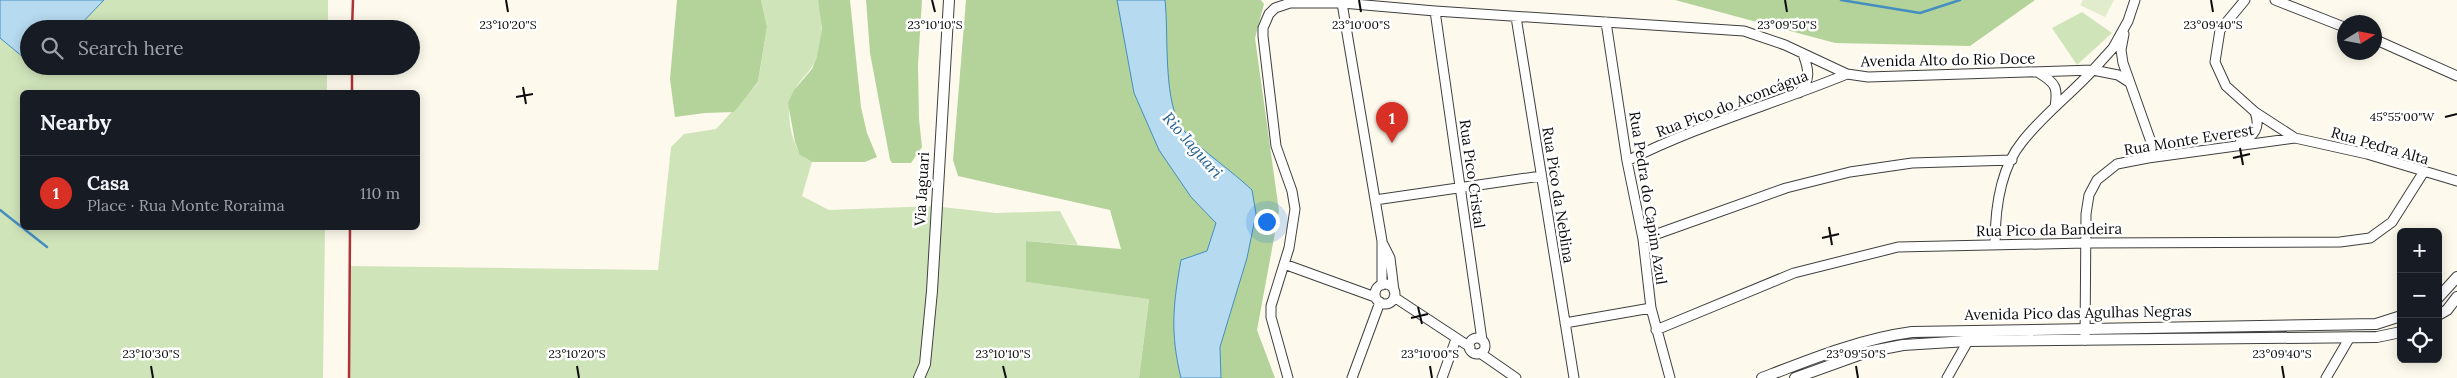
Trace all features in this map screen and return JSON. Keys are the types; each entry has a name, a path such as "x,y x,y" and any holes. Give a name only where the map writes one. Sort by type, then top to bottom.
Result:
{"street":[{"name":"Via Jaguari","path":"920,378 925,364 932,291 949,0"},
{"path":"2135,0 2121,50 2122,63 2156,156"},
{"path":"2245,0 2220,30 2215,62 2226,86 2255,112 2295,138"},
{"path":"2275,0 2337,24"},
{"path":"1342,3 1382,241 1382,285 1375,292 1378,300 1352,378"},
{"name":"Avenida Alto do Rio Doce","path":"1288,378 1271,317 1271,306 1284,264 1295,210 1292,191 1276,146 1263,28 1269,14 1283,4 1342,3 1516,17 1744,31 1785,45 1847,74 1868,77 2093,70 2118,75 2129,82"},
{"name":"Rua Pico Cristal","path":"1435,11 1482,340"},
{"name":"Rua Pico da Neblina","path":"1516,17 1574,378"},
{"name":"Rua Pedra do Capim Azul","path":"1606,22 1627,161 1643,239 1651,308 1670,378"},
{"path":"1995,244 1995,224 2004,177 2021,143 2113,48 2128,22"},
{"path":"2382,43 2457,76"},
{"path":"1797,95 1806,86 1808,78 1808,68 1803,54"},
{"path":"2039,73 2050,80 2056,88 2055,107"},
{"name":"Rua Pico do Aconcágua","path":"1627,161 1720,120 1797,95 1847,74"},
{"path":"2235,146 2254,134 2258,121 2255,112"},
{"name":"Rua Monte Everest","path":"2085,340 2088,205 2089,195 2097,180 2117,164 2156,156 2295,138"},
{"name":"Rua Pedra Alta","path":"2295,138 2367,154 2423,173 2457,182"},
{"path":"1643,239 1786,188 1850,172 1912,163 2012,160"},
{"name":"Rua Pico da Bandeira","path":"1656,330 1794,273 1898,247 1995,244 2340,242 2370,238 2392,222 2423,173"},
{"path":"1375,200 1541,176"},
{"path":"1284,264 1388,303 1394,295 1390,258 1382,241"},
{"path":"2442,294 2457,277"},
{"path":"1382,285 1391,286 1394,295 1470,347 1473,352 1480,353 1516,378"},
{"path":"2442,313 2447,310 2457,297"},
{"path":"1565,323 1651,308"},
{"name":"Avenida Pico das Agulhas Negras","path":"1762,378 1847,346 1890,335 1949,330 2376,324 2397,317"},
{"name":"Avenida Pico das Agulhas Negras","path":"1795,378 1867,352 1904,345 2085,340 2377,337 2397,333"},
{"path":"2326,378 2350,337"},
{"path":"1442,378 1456,338"},
{"path":"1470,347 1475,338 1482,340 1485,347 1480,353"},
{"path":"1947,378 1968,342"}],"green space":[{"path":"0,0 328,0 328,20 20,20 20,75 327,75 327,90 20,90 20,230 325,230 323,378 0,378"},
{"path":"677,0 761,0 767,27 758,82 734,112 675,117 670,79"},
{"path":"761,0 818,0 822,29 819,51 815,62 795,89 789,113 791,130 796,146 802,156 812,162 802,196 829,210 933,206 996,213 1060,211 1078,245 1026,241 1026,282 1149,298 1139,378 349,378 350,266 658,270 671,147 684,134 716,129 758,83 767,27"},
{"path":"818,0 850,0 861,107 867,133 877,157 865,162 812,162 800,155 795,142 788,103 794,90 812,69 817,57 822,29"},
{"path":"866,0 922,0 918,65 919,119 922,147 911,163 892,163 890,160 870,53"},
{"path":"966,0 1261,0 1264,4 1255,38 1279,211 1257,330 1275,378 1139,378 1149,299 1026,282 1026,241 1121,249 1110,210 958,176 953,160"},
{"path":"1675,0 2035,0 1970,46 1835,43"},
{"path":"2083,0 2114,0 2105,17 2080,5"},
{"path":"2082,12 2112,33 2077,65 2052,28"}],"water":[{"path":"0,0 104,0 85,20 20,20 20,55 0,38"},
{"name":"Rio Jaguari","path":"1117,0 1165,0 1168,70 1173,106 1178,121 1185,132 1208,154 1252,190 1256,214 1247,258 1220,347 1221,378 1181,378 1175,347 1174,319 1181,260 1207,251 1216,223 1191,197 1159,150 1134,93"}],"waterway":[{"path":"1841,0 1920,13 1960,0"},
{"path":"0,210 20,226"},
{"path":"25,230 47,247"}],"railway":[{"path":"352,20 353,0"},
{"path":"352,75 352,90"},
{"path":"349,378 350,230"}],"place":[{"name":"Casa","path":"1392,143"}]}
